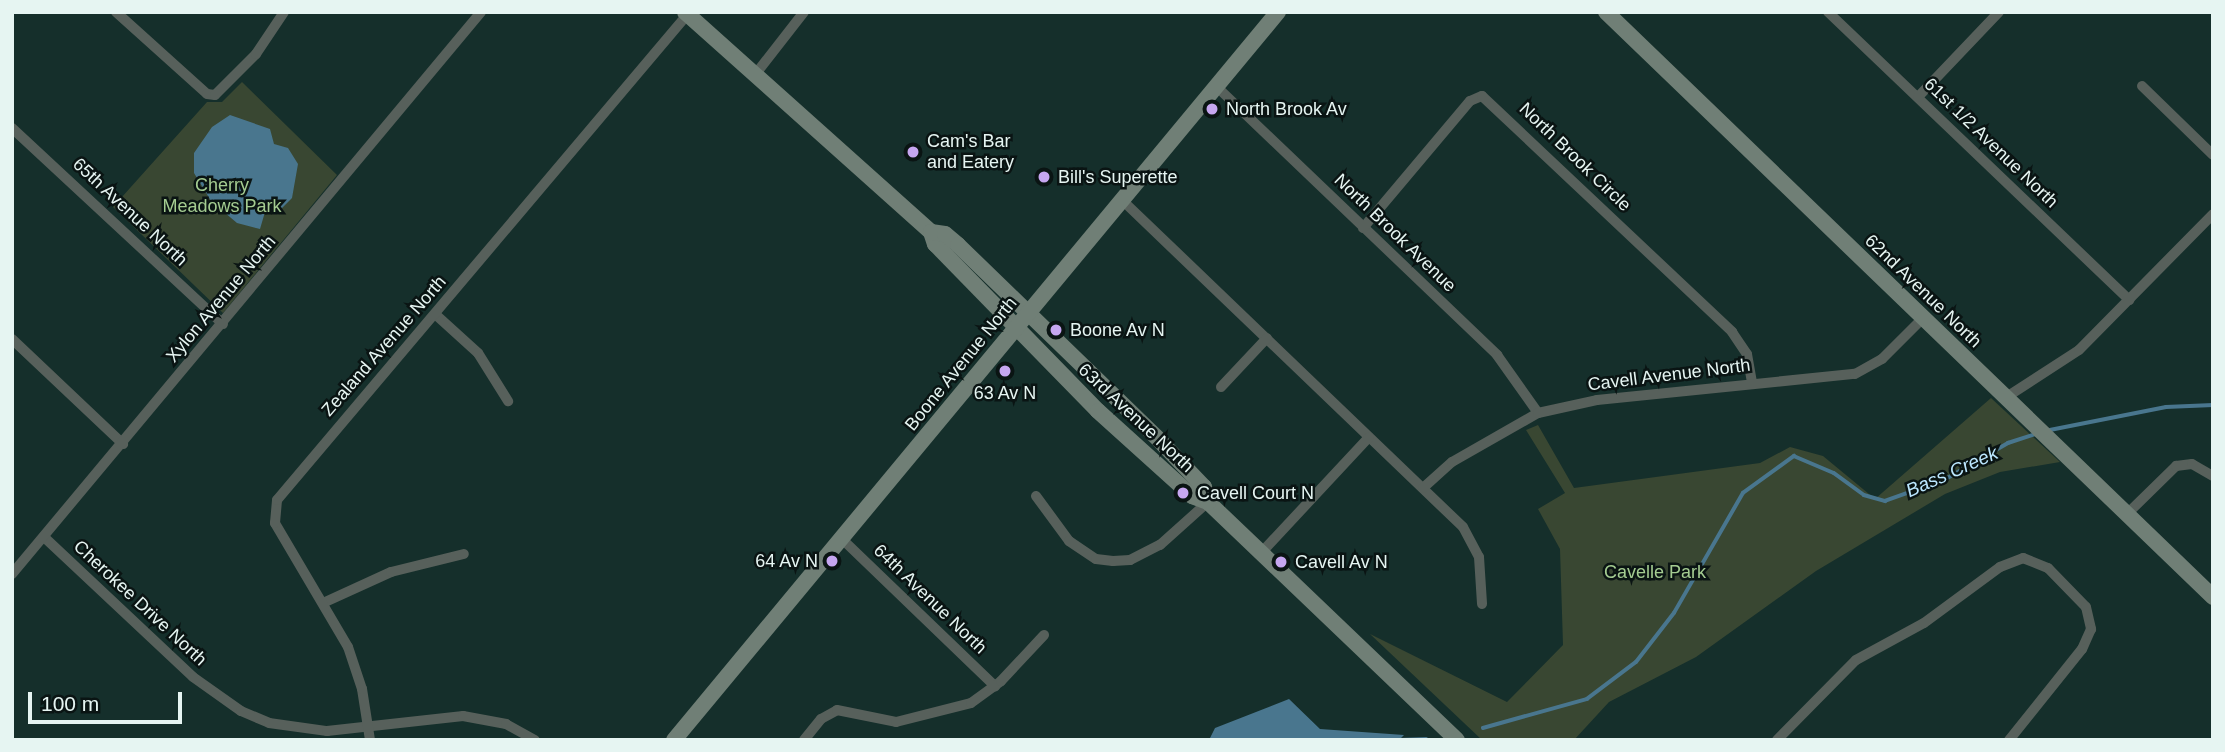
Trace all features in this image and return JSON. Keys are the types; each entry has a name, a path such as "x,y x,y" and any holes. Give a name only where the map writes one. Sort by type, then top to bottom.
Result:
{"street":[{"path":"116,12 207,94 215,96 256,54 284,12"},
{"name":"Xylon Avenue North","path":"12,574 481,12"},
{"path":"754,76 804,12"},
{"name":"Boone Avenue North","path":"674,740 1278,12"},
{"name":"62nd Avenue North","path":"1606,12 2213,597"},
{"name":"61st 1/2 Avenue North","path":"1828,12 2129,300"},
{"path":"1918,97 1998,12"},
{"name":"63rd Avenue North","path":"686,13 931,232 935,244 1015,330 1135,446 1192,496 1208,502 1457,740"},
{"name":"Zealand Avenue North","path":"370,740 355,667 323,603 275,523 277,500 686,13"},
{"path":"2142,86 2213,155"},
{"name":"North Brook Avenue","path":"1217,87 1497,355 1538,413"},
{"name":"North Brook Circle","path":"1363,228 1470,101 1482,96 1732,332 1747,354 1752,381"},
{"name":"65th Avenue North","path":"12,128 223,324"},
{"path":"1122,200 1423,488 1476,545 1482,604"},
{"path":"2004,398 2079,350 2213,214"},
{"name":"63rd Avenue North","path":"931,232 945,234 958,245 1025,315 1204,487 1208,502"},
{"path":"435,314 478,353 508,401"},
{"name":"Cavell Avenue North","path":"1423,488 1452,462 1538,413 1597,400 1752,381 1855,374 1882,359 1923,318"},
{"path":"1221,387 1267,338"},
{"path":"12,339 123,444"},
{"path":"1261,553 1369,437"},
{"path":"2127,514 2176,466 2192,464 2213,476"},
{"path":"1036,496 1069,541 1096,559 1113,561 1130,560 1160,545 1208,502"},
{"name":"Cherokee Drive North","path":"44,537 216,697 268,723 297,729 369,727 463,716 506,724 535,740"},
{"name":"64th Avenue North","path":"841,538 995,686"},
{"path":"323,603 391,572 464,554"},
{"path":"1777,740 1856,660 1924,623 2011,560 2036,561 2065,586 2091,618 2088,640 2009,740"},
{"path":"804,740 821,719 837,710 896,722 950,711 995,686 1044,635"}],"green space":[{"name":"Cherry Meadows Park","path":"242,82 337,175 223,313 113,207 207,102 222,102"},
{"name":"Cavelle Park","path":"1991,398 2060,462 2000,472 1945,494 1816,571 1696,657 1609,702 1574,740 1482,740 1370,634 1507,702 1563,645 1560,549 1538,509 1565,493 1526,430 1538,425 1574,488 1760,463 1790,447 1823,456 1875,499"}],"water":[{"path":"230,115 270,129 274,144 288,148 298,164 292,198 281,209 265,212 260,229 237,223 211,201 194,173 194,153 212,127"},
{"path":"1289,699 1320,729 1404,735 1399,740 1209,740 1215,728"}],"waterway":[{"name":"Bass Creek","path":"2050,430 2166,407 2213,405"},
{"name":"Bass Creek","path":"1483,728 1587,699 1636,662 1674,613 1743,493 1794,456 1834,473 1864,495 1885,501 1944,480 2008,443 2035,434"},
{"name":"Bass Creek","path":"1399,740 1426,739"}],"place":[{"name":"North Brook Av","path":"1212,109"},
{"name":"Cam's Bar and Eatery","path":"913,152"},
{"name":"Bill's Superette","path":"1044,177"},
{"name":"Boone Av N","path":"1056,330"},
{"name":"63 Av N","path":"1005,371"},
{"name":"Cavell Court N","path":"1183,493"},
{"name":"64 Av N","path":"832,561"},
{"name":"Cavell Av N","path":"1281,562"}]}
